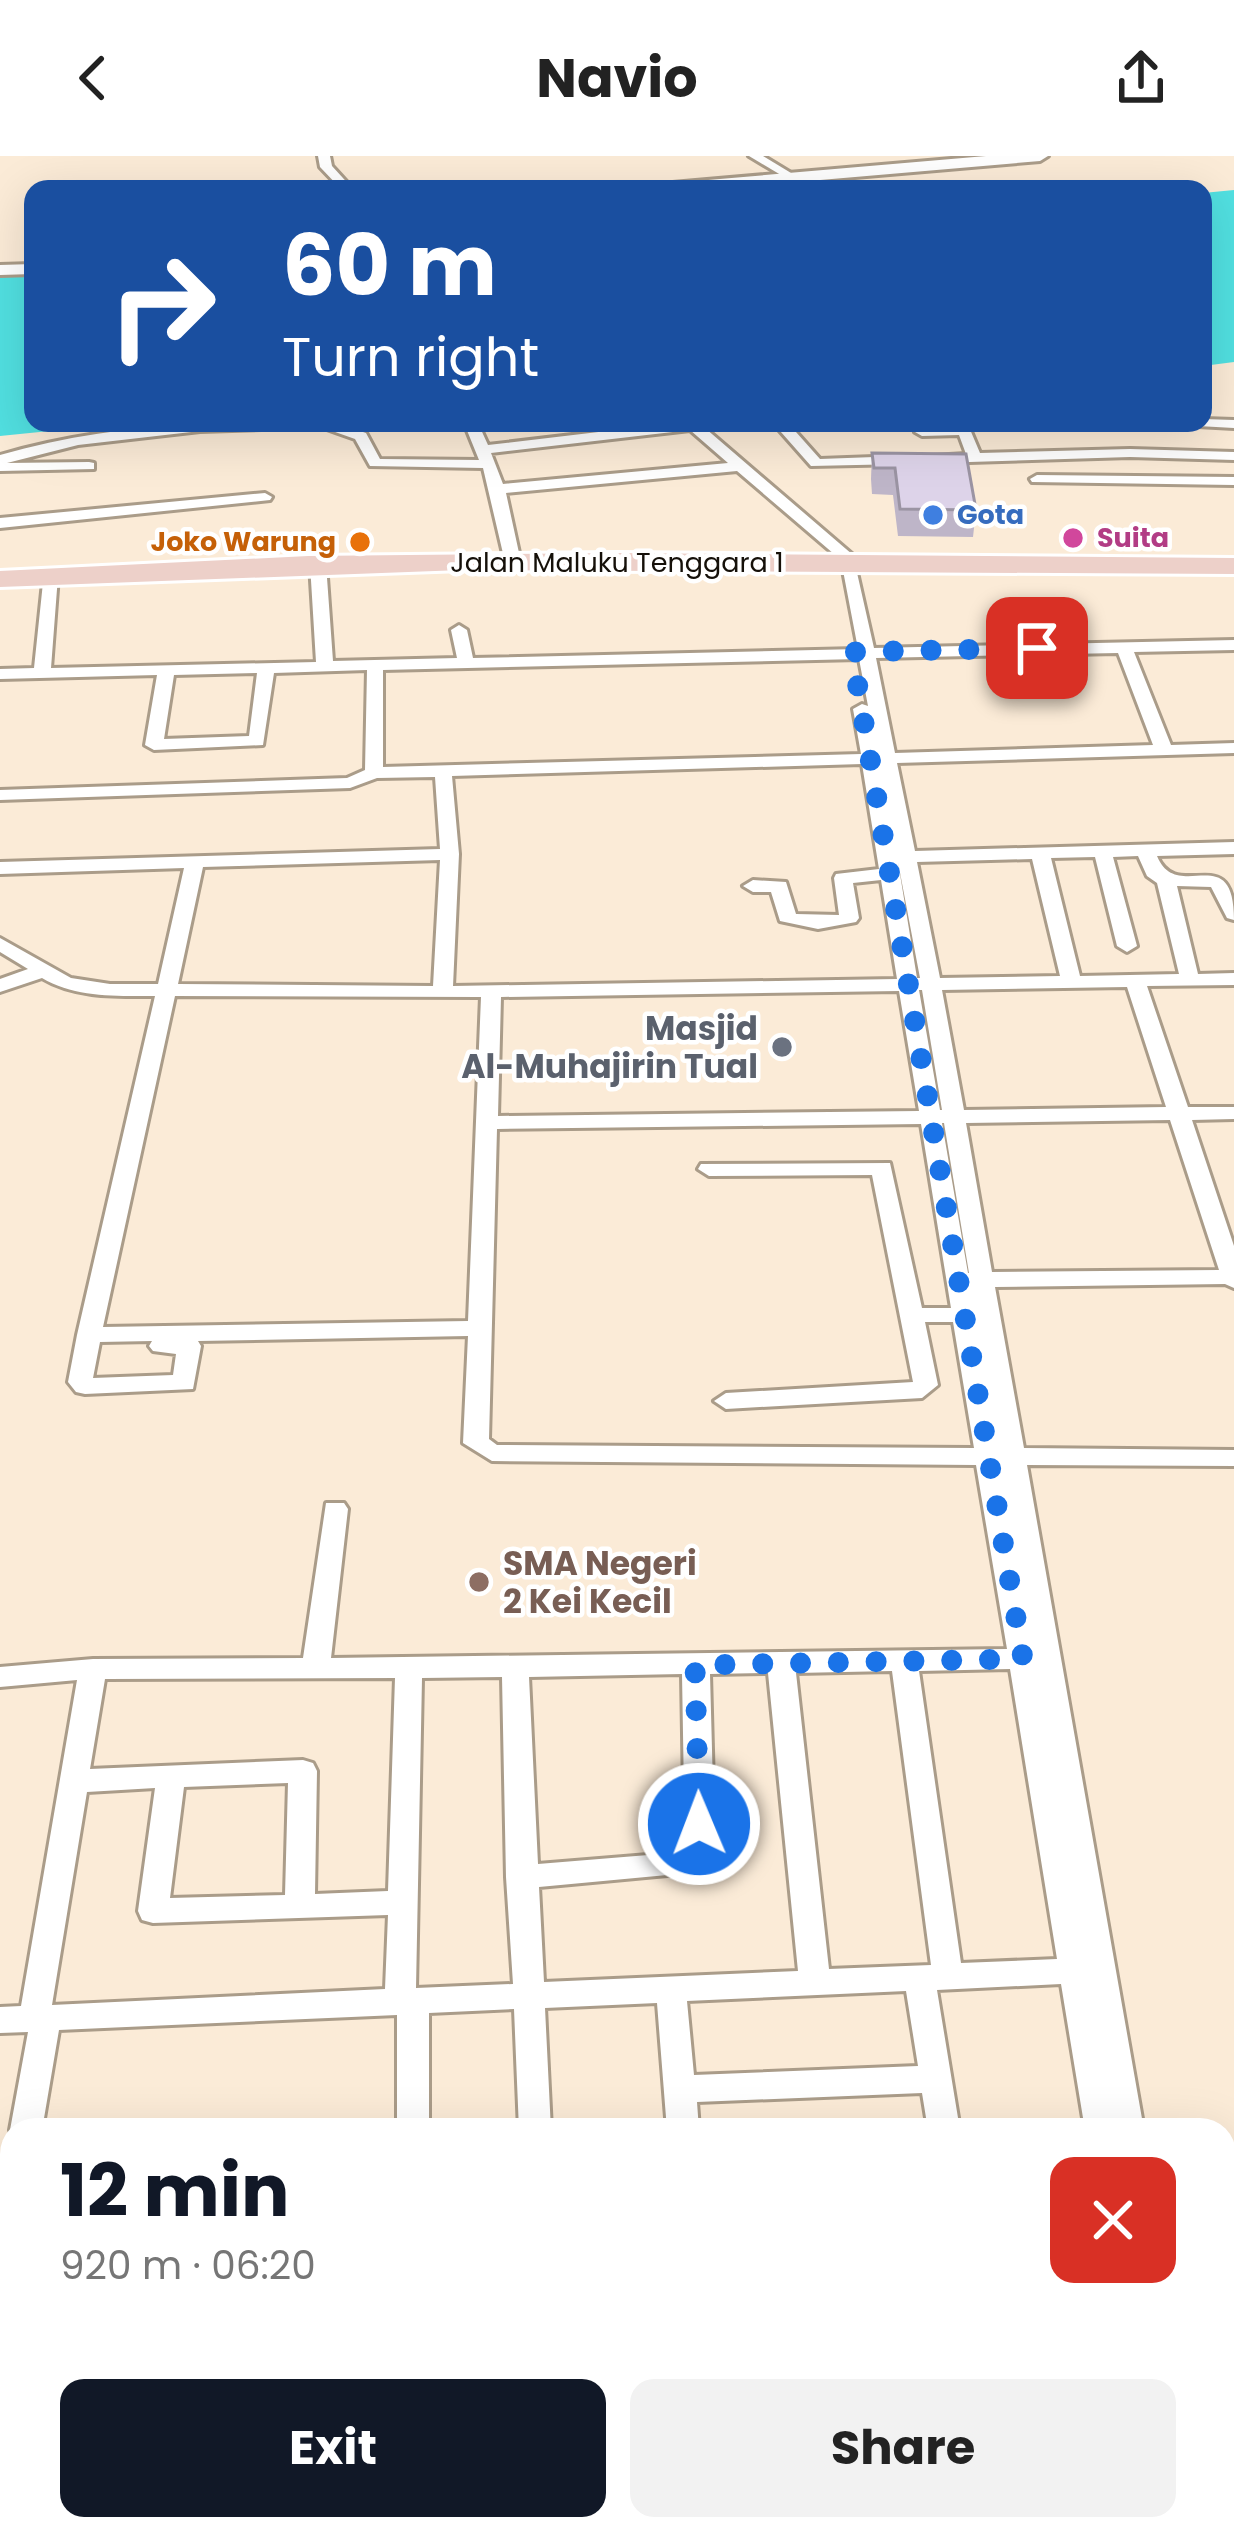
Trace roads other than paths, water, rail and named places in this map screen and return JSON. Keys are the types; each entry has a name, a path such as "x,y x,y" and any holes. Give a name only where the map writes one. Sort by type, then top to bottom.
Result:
{"highway":[{"name":"Jalan Maluku Tenggara 1","path":"0,577 513,559"},
{"name":"Jalan Maluku Tenggara 1","path":"0,577 271,560 1234,563"}],"street":[{"path":"755,156 790,176"},
{"path":"750,180 1040,156"},
{"path":"0,464 46,448 159,432"},
{"path":"349,432 361,436 374,463 486,457 546,440 625,432"},
{"path":"474,432 498,489 513,559"},
{"path":"542,432 546,440"},
{"path":"701,432 842,560 879,757 906,983 929,1115 971,1280 1089,1970 1126,2118"},
{"path":"789,432 819,464 974,456 1234,456"},
{"path":"965,432 974,456"},
{"path":"583,437 604,479"},
{"path":"0,464 89,466"},
{"path":"498,489 740,466"},
{"path":"1037,479 1234,481"},
{"path":"0,523 265,497"},
{"path":"318,564 325,665"},
{"path":"41,673 50,575"},
{"path":"459,630 466,662"},
{"path":"0,674 1234,645"},
{"path":"1124,648 1164,750"},
{"path":"374,773 375,664"},
{"path":"166,671 154,745 257,741 266,667"},
{"path":"0,795 350,783 374,773 442,770 1234,748"},
{"path":"442,770 450,854 443,992"},
{"path":"753,886 779,886 787,917 794,922 841,921 849,918 843,878 891,862 1040,851 1234,848"},
{"path":"1102,850 1127,946"},
{"path":"1145,850 1154,872 1166,880 1219,883 1234,914"},
{"path":"1040,851 1071,981"},
{"path":"0,868 450,854"},
{"path":"195,862 88,1341 482,1328"},
{"path":"891,862 932,982 954,1116 971,1280 967,1315 1003,1458"},
{"path":"1166,880 1190,980"},
{"path":"0,944 42,971 79,986 164,992 1234,980"},
{"path":"0,986 42,971"},
{"path":"971,1280 1234,1279 1135,980"},
{"path":"491,991 476,1443 493,1454 1234,1458"},
{"path":"490,1123 1234,1112"},
{"path":"709,1169 882,1168 926,1385 923,1390 726,1400"},
{"path":"912,1315 967,1315"},
{"path":"316,1666 334,1509"},
{"path":"0,1677 93,1669 1036,1659"},
{"path":"904,1661 942,2118"},
{"path":"781,1663 815,1985"},
{"path":"409,1665 403,1903 412,2118"},
{"path":"521,1877 700,1864 695,1665"},
{"path":"515,1667 535,2118"},
{"path":"28,2118 93,1669"},
{"path":"76,1781 303,1771 300,1906"},
{"path":"171,1779 152,1911 403,1903"},
{"path":"0,2020 1089,1970"},
{"path":"1089,1970 1100,2118"},
{"path":"671,1990 682,2118"},
{"path":"680,2090 936,2079"}],"water":[{"path":"1234,190 1234,362 1212,365 1212,192"},
{"path":"24,274 24,432 40,432 0,436 0,277"}],"place":[{"name":"Gota","path":"933,515"},
{"name":"Suita","path":"1073,538"},
{"name":"Joko Warung","path":"360,542"},
{"name":"Masjid Al-Muhajirin Tual","path":"782,1047"},
{"name":"SMA Negeri 2 Kei Kecil","path":"479,1582"}]}
